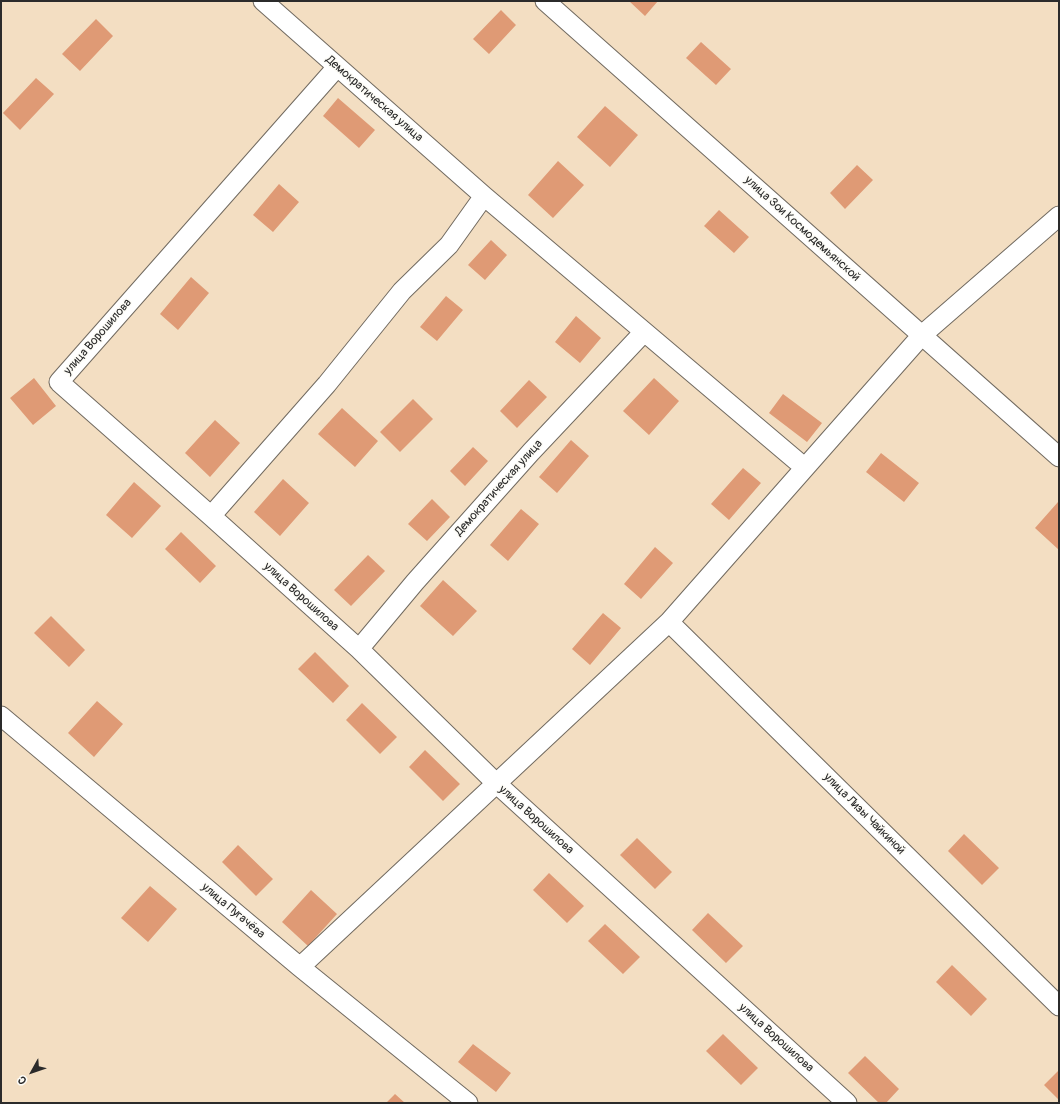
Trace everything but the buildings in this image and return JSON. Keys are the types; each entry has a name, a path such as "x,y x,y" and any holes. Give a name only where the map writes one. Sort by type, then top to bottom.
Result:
{"street":[{"name":"Демократическая улица","path":"264,1 484,196 804,467"},
{"name":"улица Зои Космодемьянской","path":"545,1 1059,457"},
{"name":"улица Ворошилова","path":"337,67 59,382 359,649 497,784 847,1103"},
{"path":"211,516 327,384 402,291 449,245 484,196"},
{"path":"300,967 669,622 804,467 922,335 1059,216"},
{"name":"Демократическая улица","path":"359,649 415,582 531,452 644,332"},
{"name":"улица Лизы Чайкиной","path":"669,622 1059,1006"},
{"name":"улица Пугачёва","path":"1,716 300,967 468,1103"}]}
